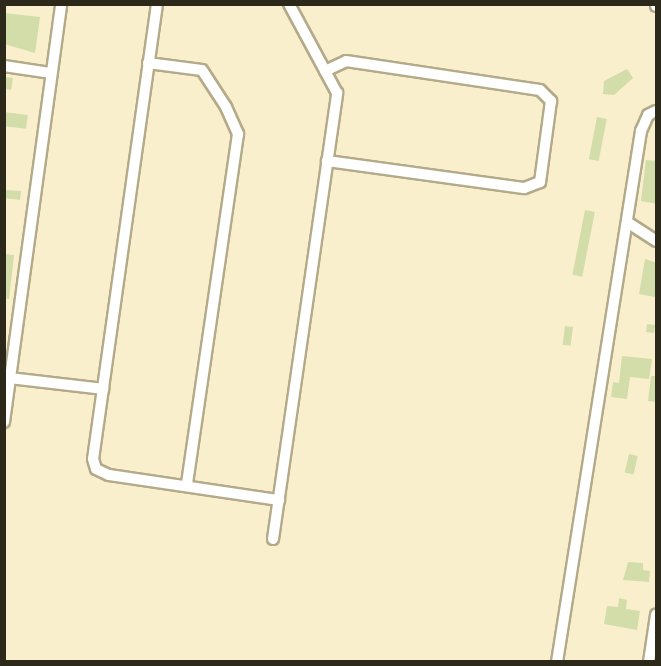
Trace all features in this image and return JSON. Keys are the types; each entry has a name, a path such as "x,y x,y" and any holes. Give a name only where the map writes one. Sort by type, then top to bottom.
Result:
{"street":[{"path":"4,422 61,4"},
{"path":"157,4 93,459 96,469 109,475 187,483 279,500"},
{"path":"273,539 337,93 288,4"},
{"path":"325,71 346,61 540,90 551,100 540,182 524,188 327,161"},
{"path":"148,63 202,70 226,107 238,134 187,483"},
{"path":"4,66 51,73"},
{"path":"557,662 640,131 648,116 657,111"},
{"path":"627,222 657,241"},
{"path":"10,378 103,389"},
{"path":"649,662 657,615"}],"building":[{"path":"4,13 40,17 35,53 4,44"},
{"path":"627,69 633,78 614,95 603,94 604,81"},
{"path":"6,77 13,78 11,90 4,89"},
{"path":"4,112 28,115 26,129 4,126"},
{"path":"597,117 607,119 599,161 589,159"},
{"path":"646,160 657,161 657,204 641,201"},
{"path":"4,190 21,191 20,200 4,198"},
{"path":"585,210 595,212 582,277 572,275"},
{"path":"4,254 14,255 9,299 4,298"},
{"path":"645,259 657,263 655,297 639,294"},
{"path":"647,324 655,325 654,333 646,332"},
{"path":"565,326 573,327 571,346 563,345"},
{"path":"622,356 652,359 649,379 630,377 627,399 611,397 613,382 619,383"},
{"path":"651,376 657,376 657,402 648,401"},
{"path":"629,454 638,456 633,475 625,473"},
{"path":"628,562 643,563 643,570 650,571 649,582 623,580"},
{"path":"619,598 627,600 626,609 640,611 637,630 604,624 607,606 618,607"}]}
